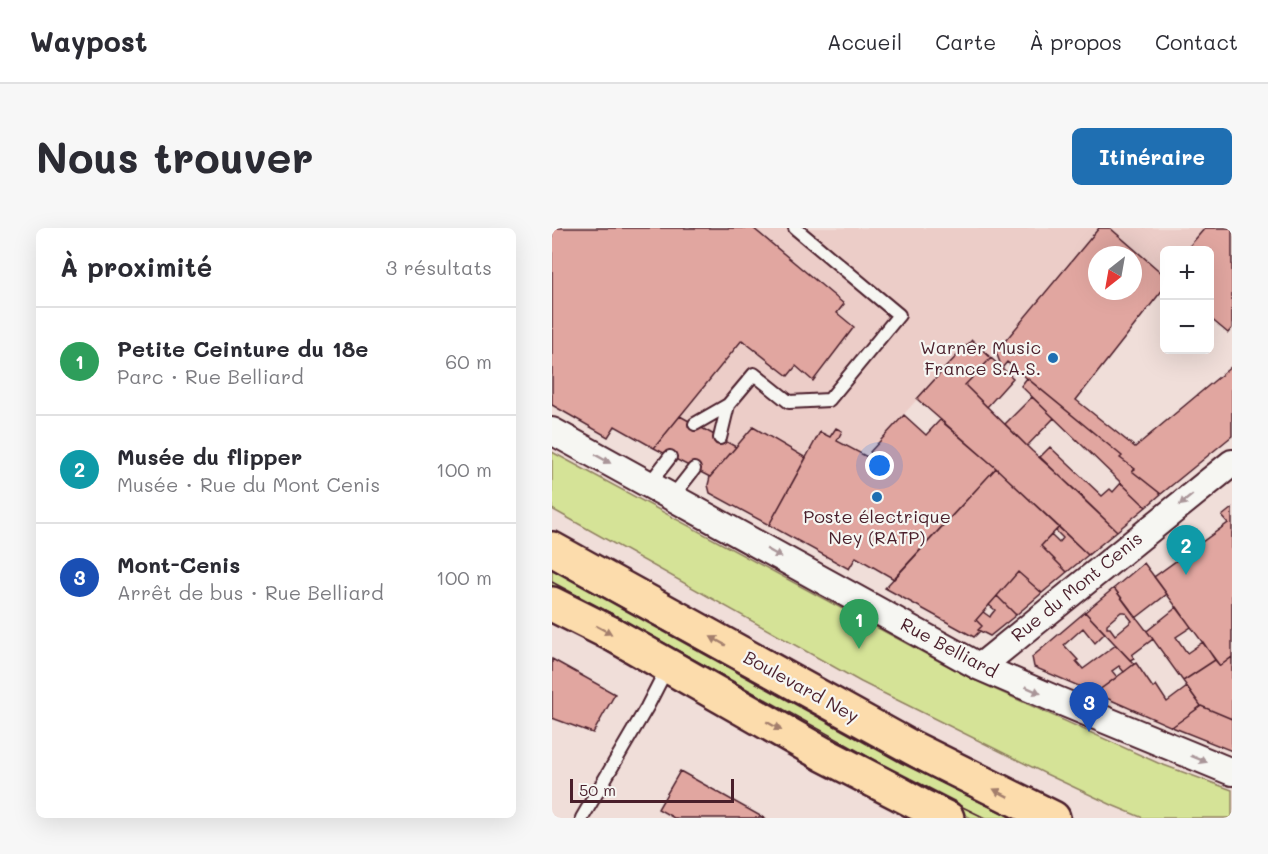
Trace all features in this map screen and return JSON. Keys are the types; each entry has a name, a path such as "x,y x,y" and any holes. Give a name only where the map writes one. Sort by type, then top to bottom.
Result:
{"main road":[{"name":"Boulevard Ney","path":"552,549 908,746 1053,818"},
{"path":"552,604 614,635 823,754 947,818"}],"street":[{"name":"Rue Belliard","path":"552,430 980,667 1232,772"},
{"name":"Rue du Mont Cenis","path":"980,667 1232,463"}],"lane":[{"path":"695,424 728,405 754,374 789,402 829,400 899,315 795,228"},
{"path":"720,438 728,405"},
{"path":"649,484 670,456"},
{"path":"672,497 694,469"},
{"path":"582,818 669,666"}],"shaded area":[{"path":"552,228 1099,228 991,358 972,340 871,451 874,455 869,458 837,441 842,432 836,428 830,437 820,432 806,458 753,427 710,477 616,427 608,437 552,406"},
{"path":"1110,228 1205,228 1189,246 1160,246 1160,272 1142,256 1142,246 1131,246"}],"green space":[{"path":"552,452 974,680 1158,763 1232,790 1232,818 1143,818 1046,774 861,682 552,509"},
{"path":"552,560 1029,818 971,818 890,776 552,590"}],"building":[{"path":"552,228 753,228 844,304 837,313 854,327 813,381 796,366 788,376 742,340 654,448 615,426 608,437 552,405"},
{"name":"Warner Music France S.A.S.","path":"1099,228 1110,228 1131,246 1088,246 1088,300 1142,300 1142,256 1160,272 1160,293 1076,400 1135,447 1232,366 1232,436 1161,494 1132,471 1135,469 1120,458 1122,456 1007,362 1002,368 996,352"},
{"path":"1205,228 1232,228 1232,328 1228,333 1214,321 1214,246 1189,246"},
{"path":"972,340 991,358 965,385 1117,531 1088,555 996,468 917,399"},
{"path":"991,358 1013,378 987,407 965,385"},
{"path":"1027,378 1122,456 1120,458 1135,469 1132,471 1161,494 1146,507 1021,386"},
{"path":"1032,397 1054,418 1027,446 1005,424"},
{"name":"Poste électrique Ney (RATP)","path":"904,415 926,435 940,420 996,468 894,579 856,557 849,569 769,525 820,432 830,437 836,428 842,431 837,441 869,458 874,455 870,452"},
{"path":"680,416 736,447 710,477 654,448"},
{"path":"753,427 806,458 769,525 710,493 708,485 710,477"},
{"path":"1050,447 1102,496 1110,489 1113,492 1121,483 1146,507 1117,531 1040,457"},
{"path":"996,468 1059,527 1041,546 1067,572 1042,593 1018,572 976,620 982,626 974,637 885,588"},
{"path":"1232,508 1232,657 1220,666 1154,577 1228,523 1222,516"},
{"path":"1059,527 1088,555 1067,572 1041,546 1051,535 1059,543 1063,538 1056,531"},
{"path":"1144,563 1167,594 1136,618 1114,588"},
{"path":"1018,572 1042,593 1016,615 997,596"},
{"path":"1114,588 1153,639 1132,655 1134,658 1130,660 1085,612","holes":["1121,612 1125,612 1132,621 1115,635 1110,628 1107,628 1107,624"]},
{"path":"997,596 1016,615 990,636 978,630 982,626 976,620 983,612 990,617 995,610 989,605"},
{"path":"1177,607 1191,627 1176,637 1187,653 1203,642 1215,660 1183,681 1147,631"},
{"path":"1085,612 1105,633 1095,643 1083,628 1064,645 1083,669 1116,645 1134,664 1124,672 1119,666 1112,671 1117,677 1095,693 1034,667 1032,657"},
{"path":"1232,657 1232,719 1201,706 1183,681 1215,660 1220,666"},
{"path":"552,659 615,694 593,733 552,718"},
{"path":"1136,663 1153,688 1156,685 1167,702 1187,687 1201,706 1172,727 1095,693"},
{"path":"1201,706 1232,719 1232,751 1172,727"},
{"path":"680,771 764,818 674,818 658,809"}],"tram line":[{"path":"552,569 932,778 1013,818"},
{"path":"552,582 930,791 985,818"}],"place":[{"name":"Warner Music France S.A.S.","path":"1053,358"},
{"name":"Poste électrique Ney (RATP)","path":"877,497"},
{"name":"Musée du flipper","path":"1186,575"},
{"name":"Petite Ceinture du 18e","path":"859,649"},
{"name":"Mont-Cenis","path":"1089,732"}]}
